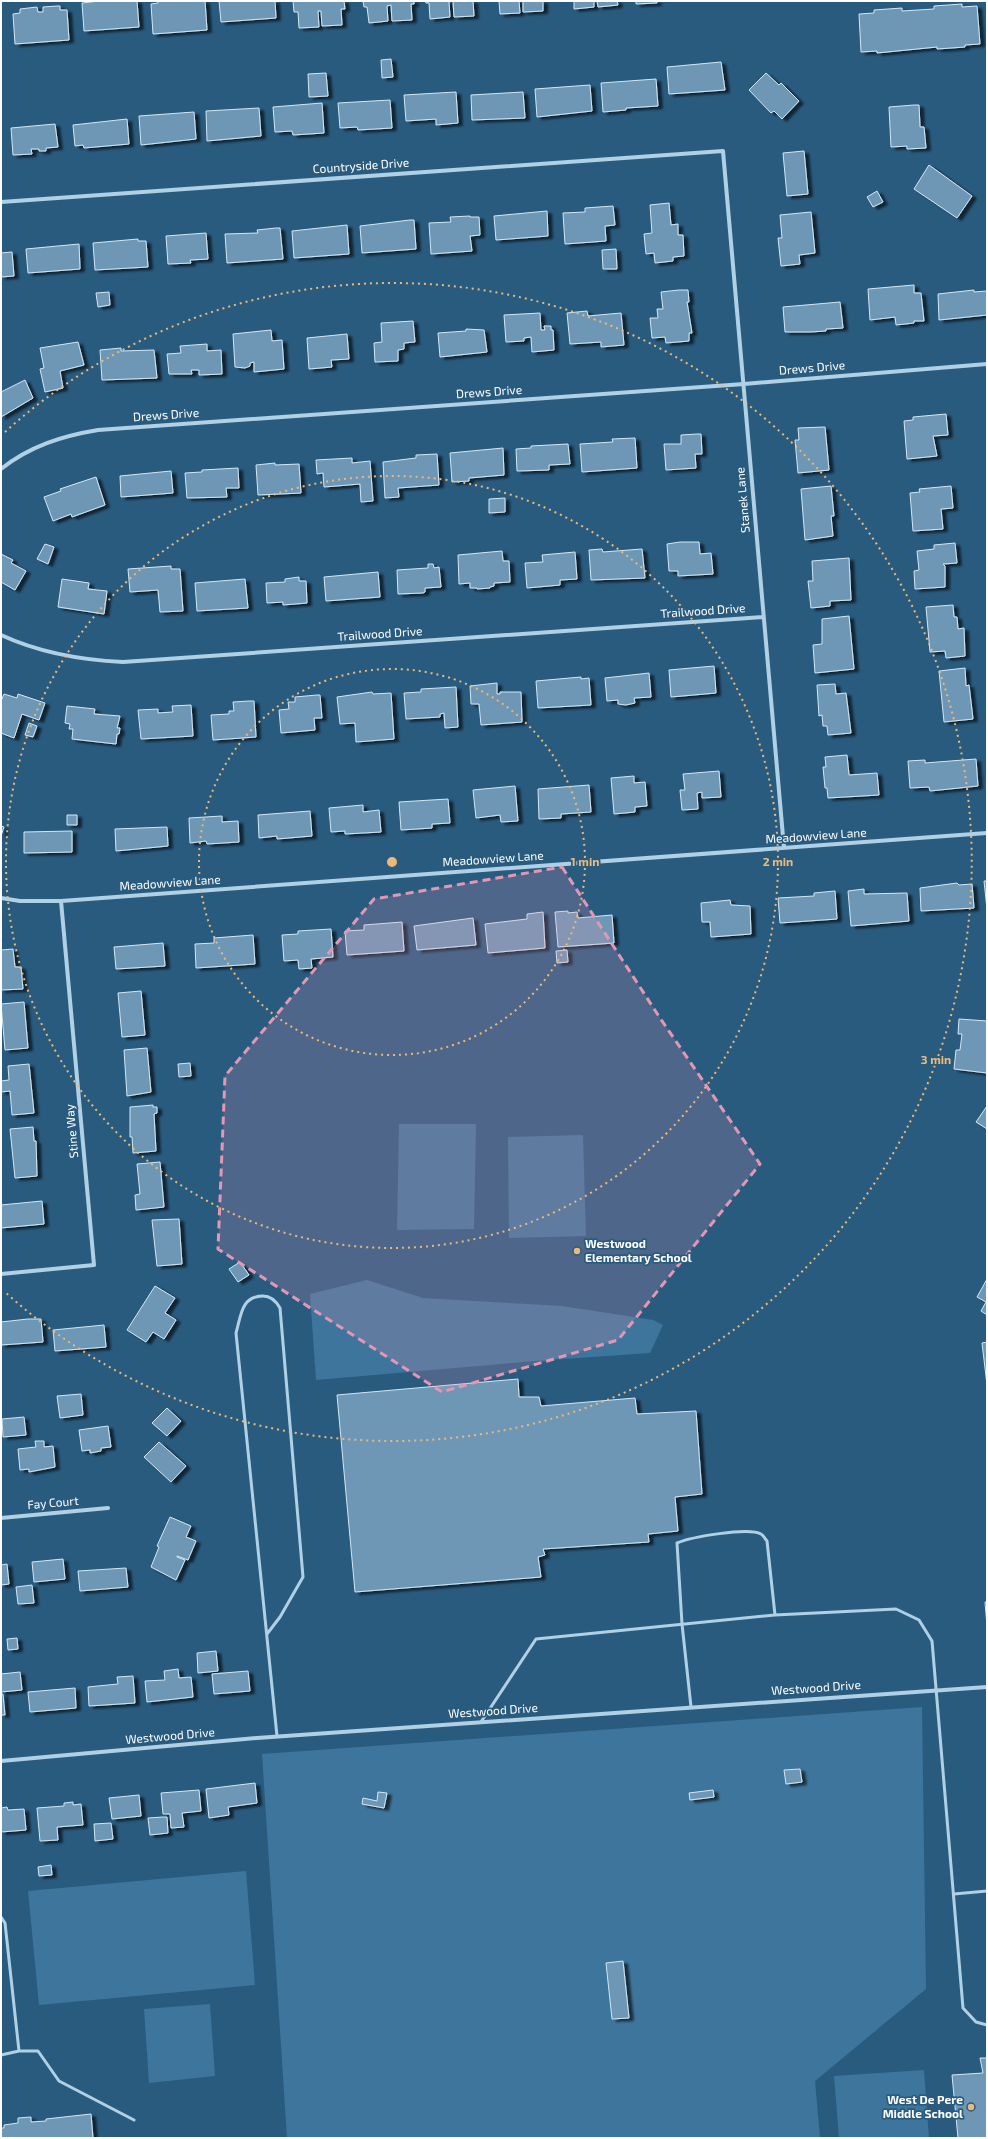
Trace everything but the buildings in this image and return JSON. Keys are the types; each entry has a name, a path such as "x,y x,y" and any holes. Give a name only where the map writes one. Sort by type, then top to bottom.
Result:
{"street":[{"name":"Countryside Drive","path":"1,202 723,151"},
{"name":"Stanek Lane","path":"723,151 784,848"},
{"name":"Drews Drive","path":"1,469 22,454 44,443 68,435 98,430 744,384 987,364"},
{"name":"Trailwood Drive","path":"1,635 18,643 51,653 86,660 123,662 763,617"},
{"name":"Meadowview Lane","path":"1,898 20,901 61,901 987,833"},
{"name":"Stine Way","path":"1,1274 94,1265 61,901"},
{"name":"Fay Court","path":"1,1518 108,1508"},
{"name":"Westwood Drive","path":"1,1761 277,1736 987,1687"}],"lane":[{"path":"267,1634 280,1617 303,1577 280,1308 278,1303 269,1296 259,1296 249,1298 243,1306 236,1333 277,1736"},
{"path":"691,1707 682,1624 677,1543 689,1538 750,1531 762,1534 767,1541 775,1615"},
{"path":"481,1722 536,1638 775,1615 896,1609 919,1620 932,1641 963,2008 976,2022 987,2025"},
{"path":"954,1894 987,1891"},
{"path":"1,1917 5,1923 19,2051"},
{"path":"1,2056 19,2051 38,2051 59,2081 134,2120"}],"highlighted area":[{"path":"562,867 660,1018 760,1164 618,1340 442,1392 218,1249 225,1076 374,899"}],"shaded area":[{"path":"399,1124 476,1124 474,1229 397,1230"},
{"path":"583,1135 586,1236 509,1238 508,1137"},
{"path":"367,1280 423,1298 562,1306 653,1320 663,1325 650,1353 535,1361 316,1380 310,1294"},
{"path":"922,1707 926,1989 815,2081 820,2138 287,2138 262,1754"},
{"path":"246,1871 255,1985 39,2005 28,1891"},
{"path":"210,2004 215,2076 149,2083 144,2009"},
{"path":"924,2070 929,2138 839,2138 834,2076"}],"place":[{"name":"Westwood Elementary School","path":"577,1251"},
{"name":"West De Pere Middle School","path":"971,2107"}]}
